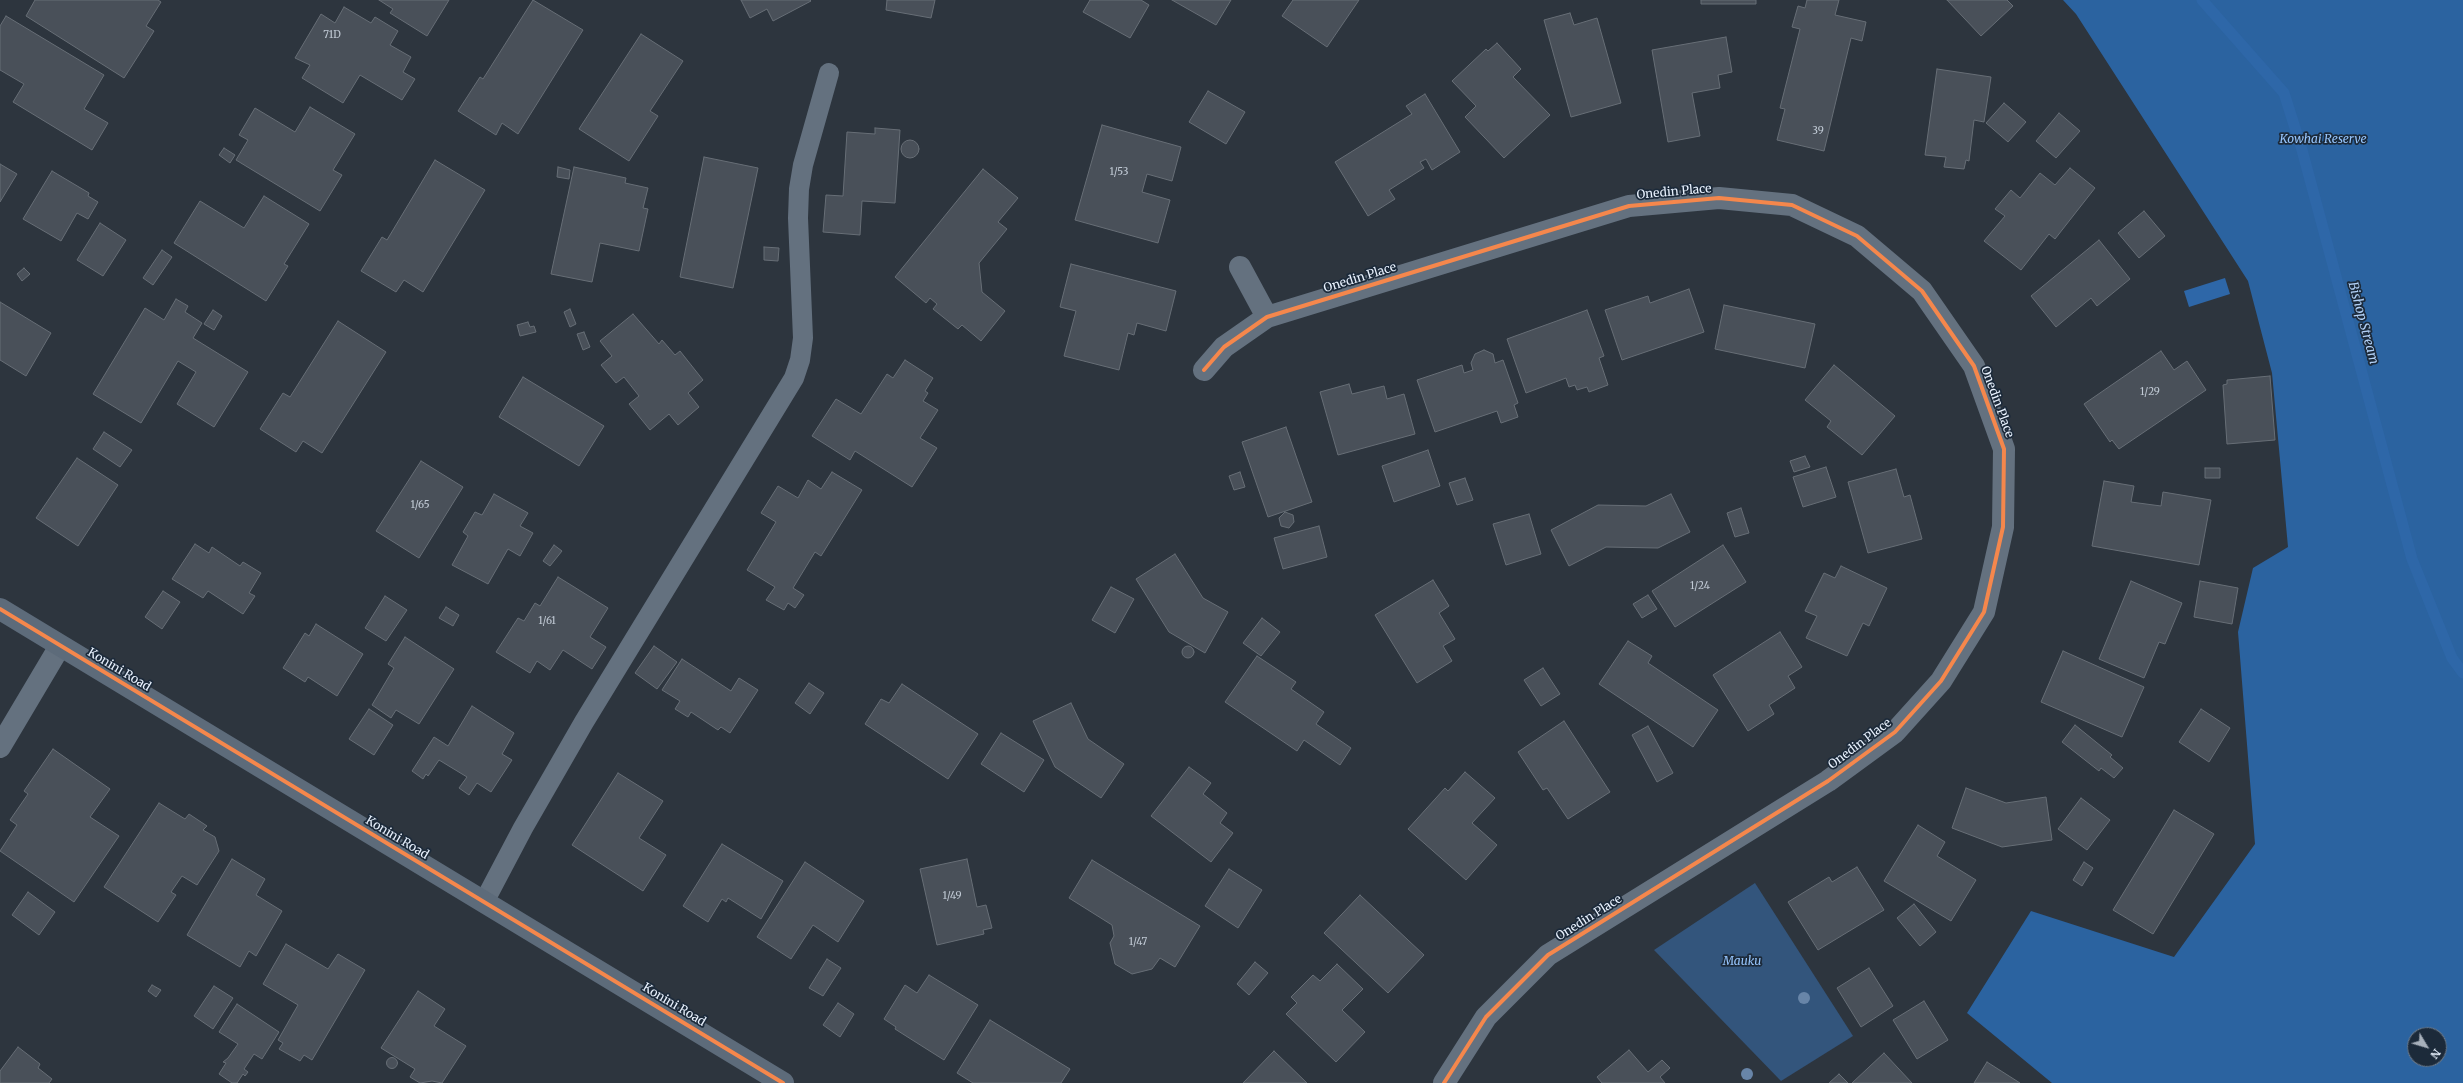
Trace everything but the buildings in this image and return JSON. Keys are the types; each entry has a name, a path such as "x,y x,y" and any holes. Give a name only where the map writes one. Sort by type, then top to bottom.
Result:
{"street":[{"name":"Onedin Place","path":"1204,370 1224,348 1267,317 1629,206 1719,198 1792,205 1857,236 1922,291 1974,366 2004,449 2004,527 1984,612 1936,686 1895,732 1828,781 1548,955 1486,1017 1444,1083"},
{"path":"1240,267 1267,317"},
{"name":"Konini Road","path":"0,609 783,1083"},
{"path":"0,748 60,646"}],"lane":[{"path":"484,902 523,828 584,722 794,378 800,360 803,338 798,218 799,189 803,165 830,73"}],"green space":[{"name":"Kowhai Reserve","path":"2063,0 2463,0 2463,1083 2052,1083 1967,1013 2031,911 2174,957 2255,844 2238,632 2253,568 2288,547 2272,373 2248,281 2076,14"},
{"name":"Mauku","path":"1755,883 1853,1036 1781,1081 1654,950"}],"shaded area":[{"path":"2225,278 2230,294 2189,307 2184,291"}],"waterway":[{"name":"Bishop Stream","path":"2202,0 2284,93 2302,150 2412,559 2452,658 2463,673"}],"cycle path":[{"path":"1204,370 1224,347 1267,317 1629,206 1719,198 1792,205 1857,236 1922,291 1974,366 2004,449 2003,527 1984,612 1941,681 1895,732 1828,781 1548,955 1486,1017 1444,1083"},
{"path":"0,609 783,1083"}]}
